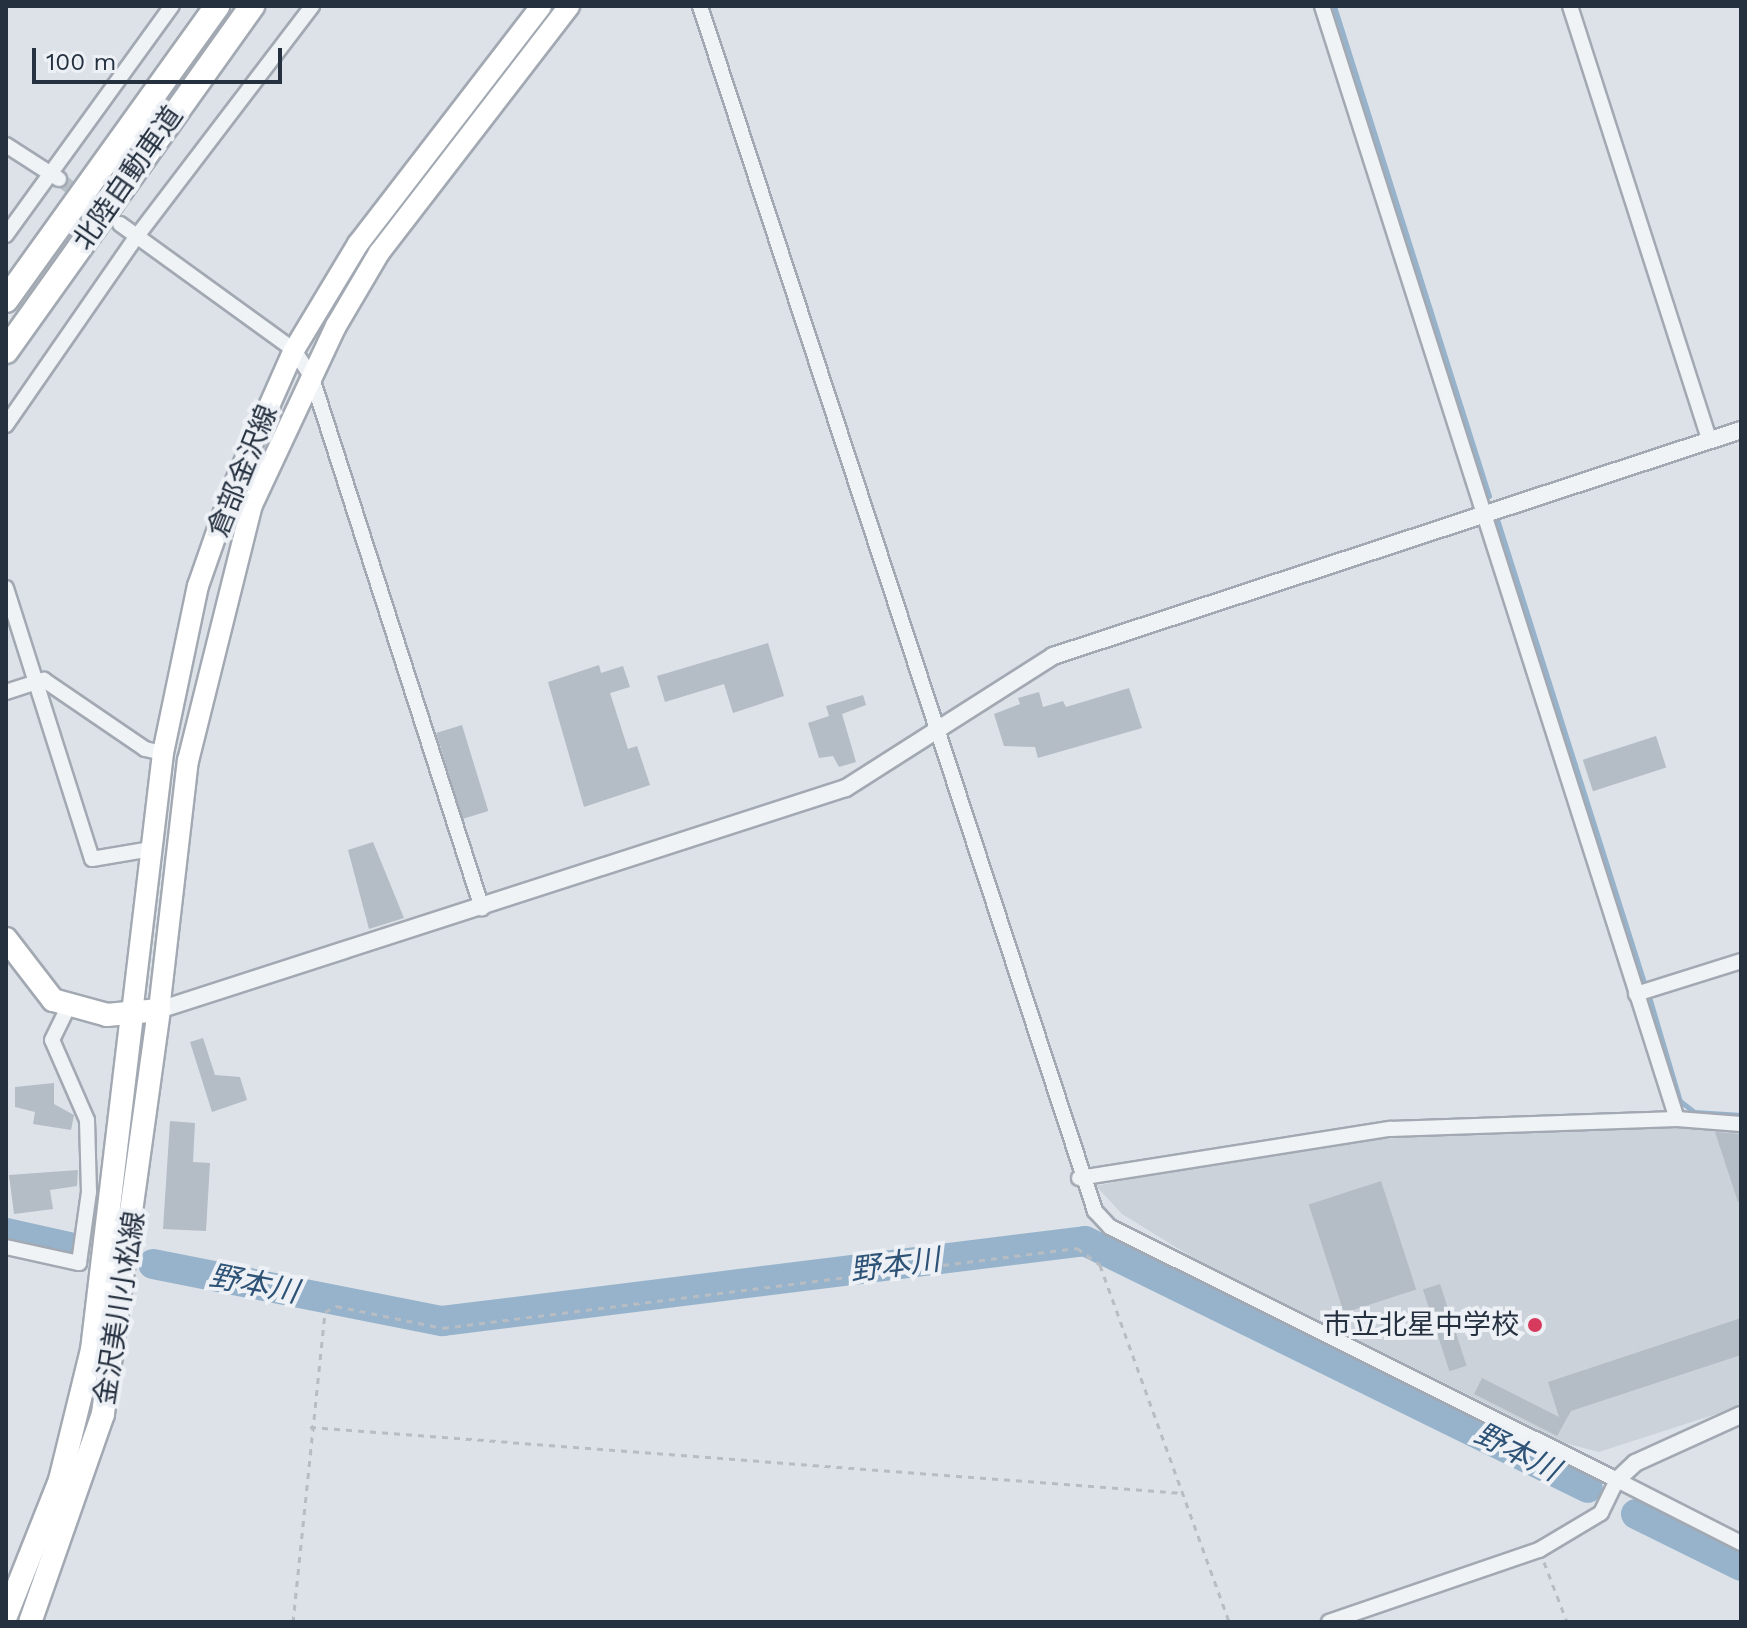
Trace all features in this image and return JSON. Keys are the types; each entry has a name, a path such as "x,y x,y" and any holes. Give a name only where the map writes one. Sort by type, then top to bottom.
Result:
{"highway":[{"name":"北陸自動車道","path":"6,300 217,6"},
{"name":"北陸自動車道","path":"6,351 252,6"}],"main road":[{"name":"倉部金沢線","path":"132,1013 163,753 198,586 294,350 425,151 541,6"},
{"name":"倉部金沢線","path":"159,1010 188,761 219,614 252,505 312,378 379,253 569,6"},
{"path":"6,939 38,986 69,1005 132,1013 159,1010"},
{"name":"金沢美川小松線","path":"30,1622 103,1414 159,1010"},
{"name":"金沢美川小松線","path":"6,1616 60,1480 92,1350 132,1013"}],"street":[{"path":"6,235 54,176 172,6"},
{"path":"6,425 134,240 312,6"},
{"path":"700,6 1079,1178 1110,1227 1741,1543"},
{"path":"1322,6 1677,1119"},
{"path":"1570,6 1709,440"},
{"path":"6,145 54,176"},
{"path":"120,224 134,240 294,350 312,378 482,908"},
{"path":"159,1010 846,788 934,736 985,695 1053,656 1482,512 1741,430"},
{"path":"6,588 92,859 151,849"},
{"path":"6,692 44,680 145,749 163,753"},
{"path":"1636,994 1741,961"},
{"path":"6,1247 79,1263 89,1192 87,1120 52,1040 69,1005"},
{"path":"1079,1178 1318,1135 1677,1119 1741,1124"},
{"path":"1329,1622 1539,1550 1601,1513 1617,1480 1635,1463 1741,1415"}],"path":[{"path":"293,1622 310,1427 325,1312 336,1306 443,1328 1077,1248 1100,1265 1229,1622"},
{"path":"310,1427 1183,1493"},
{"path":"1539,1550 1567,1622"}],"shaded area":[{"name":"市立北星中学校","path":"1674,1123 1741,1128 1741,1406 1599,1452 1565,1443 1192,1257 1122,1214 1096,1186 1309,1143"}],"building":[{"path":"768,643 784,696 733,713 724,684 665,702 657,676"},
{"path":"599,665 601,673 623,666 630,687 610,693 628,749 637,746 650,785 584,807 548,682"},
{"path":"1129,688 1142,728 1038,758 1035,747 1004,746 994,714 1020,704 1018,698 1039,692 1043,707 1063,701 1066,707"},
{"path":"863,695 866,705 842,714 856,762 839,767 833,756 819,758 808,723 829,716 826,706"},
{"path":"462,725 488,811 462,819 436,733"},
{"path":"1656,736 1666,767 1593,791 1583,760"},
{"path":"373,842 404,918 369,929 348,850"},
{"path":"203,1038 215,1075 240,1077 247,1100 212,1112 190,1042"},
{"path":"54,1083 54,1104 74,1115 71,1130 33,1124 35,1112 15,1107 15,1087"},
{"path":"170,1121 195,1123 193,1162 210,1163 206,1231 163,1229"},
{"path":"1715,1132 1741,1134 1741,1201 1738,1202"},
{"path":"78,1170 77,1186 50,1190 53,1209 14,1214 9,1175"},
{"path":"1381,1181 1416,1289 1344,1313 1309,1204"},
{"path":"1440,1284 1467,1366 1449,1371 1423,1290"},
{"path":"1741,1318 1741,1355 1571,1411 1557,1436 1474,1394 1482,1378 1559,1417 1548,1382"}],"waterway":[{"path":"1334,6 1489,496"},
{"path":"1497,519 1644,983"},
{"path":"1650,1000 1680,1101 1694,1112 1741,1115"},
{"name":"野本川","path":"6,1233 74,1248"},
{"name":"野本川","path":"153,1264 442,1321 1085,1241 1588,1488"},
{"name":"野本川","path":"1636,1514 1741,1566"}],"tunnel":[{"path":"59,179 110,217"}],"place":[{"name":"市立北星中学校","path":"1535,1325"}]}
